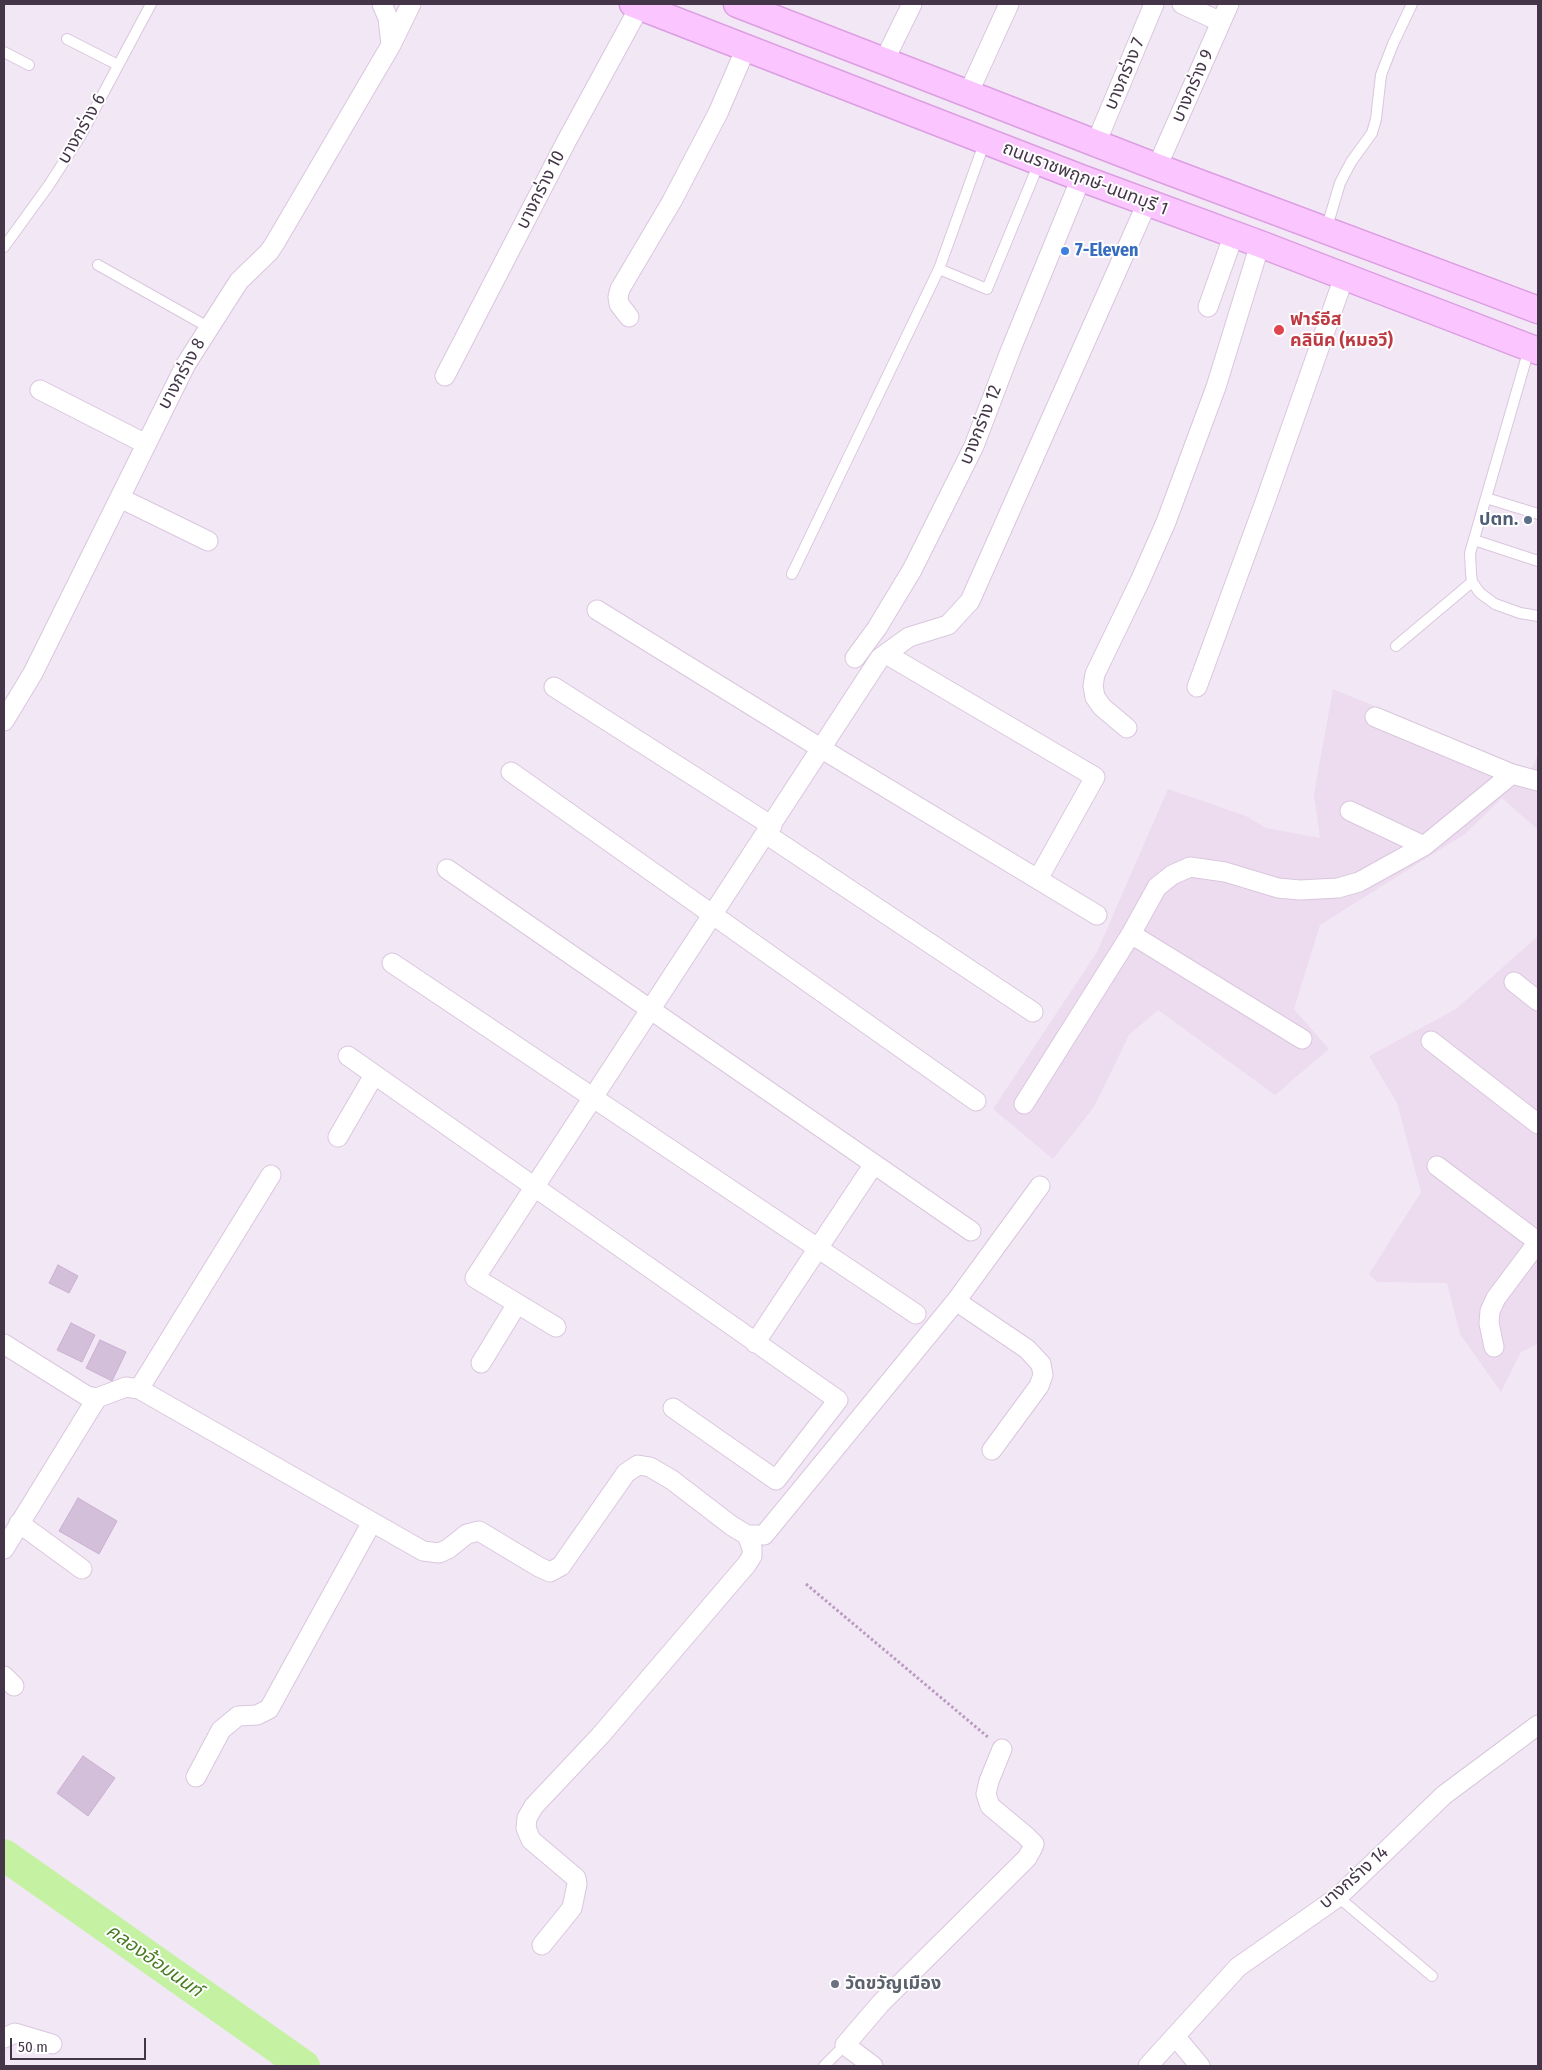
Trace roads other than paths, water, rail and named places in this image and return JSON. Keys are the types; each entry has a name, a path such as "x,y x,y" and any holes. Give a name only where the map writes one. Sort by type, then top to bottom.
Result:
{"main road":[{"name":"ถนนราชพฤกษ์-นนทบุรี 1","path":"737,4 1157,167 1538,310"},
{"name":"ถนนราชพฤกษ์-นนทบุรี 1","path":"636,5 1039,162 1234,234 1534,349"}],"street":[{"path":"382,4 388,18 391,45"},
{"name":"บางกร่าง 8","path":"4,720 33,673 186,364 238,281 269,252 275,243 391,45 411,4"},
{"path":"884,61 912,4"},
{"path":"968,94 1009,4"},
{"name":"บางกร่าง 7","path":"1096,143 1154,4"},
{"path":"1182,4 1220,22"},
{"name":"บางกร่าง 9","path":"1157,167 1229,4"},
{"name":"บางกร่าง 10","path":"445,376 636,5"},
{"path":"629,318 619,304 620,289 686,175 718,113 746,48"},
{"name":"บางกร่าง 12","path":"856,658 878,628 912,570 974,446 1011,349 1081,178"},
{"path":"556,1327 475,1278 880,658 909,637 948,625 970,601 1147,203"},
{"path":"1208,307 1234,234"},
{"path":"1127,728 1102,707 1093,686 1095,674 1166,522 1216,387 1260,244"},
{"path":"1197,687 1266,499 1344,277"},
{"path":"40,390 146,444"},
{"path":"120,498 208,541"},
{"path":"597,610 1097,915"},
{"path":"886,654 1095,777 1038,879"},
{"path":"554,687 769,830 1033,1012"},
{"path":"1375,717 1512,774 1538,781"},
{"path":"511,772 976,1101"},
{"path":"1024,1104 1131,934 1157,887 1172,875 1190,868 1225,872 1278,888 1300,890 1338,888 1359,882 1424,846 1512,774"},
{"path":"1350,811 1424,846"},
{"path":"446,869 971,1231"},
{"path":"1131,934 1302,1039"},
{"path":"392,963 916,1314"},
{"path":"1514,982 1538,1001"},
{"path":"1431,1042 1538,1124"},
{"path":"348,1056 838,1400 776,1480 673,1408"},
{"path":"338,1137 374,1075"},
{"path":"755,1343 874,1164"},
{"path":"1437,1166 1538,1242 1496,1298 1490,1310 1489,1324 1494,1347"},
{"path":"139,1389 271,1175"},
{"path":"4,1344 87,1396 97,1398 126,1387 139,1389 423,1551 439,1553 448,1549 467,1534 479,1531 550,1572 560,1566 626,1473 638,1465 650,1467 672,1480 732,1526 747,1535 764,1535 956,1301 1040,1186"},
{"path":"956,1301 1027,1350 1041,1364 1043,1375 1039,1386 992,1450"},
{"path":"481,1363 517,1304"},
{"path":"4,1548 13,1527 97,1398"},
{"path":"196,1777 221,1730 238,1716 257,1715 269,1709 372,1522"},
{"path":"13,1527 82,1568"},
{"path":"542,1945 572,1908 577,1884 576,1878 531,1840 526,1828 527,1818 534,1806 600,1736 747,1564 752,1556 752,1548 747,1535"},
{"name":"บางกร่าง 14","path":"1148,2066 1238,1967 1338,1896 1444,1795 1538,1725"},
{"path":"873,2066 845,2045 881,2003 1027,1858 1032,1849 1034,1844 990,1806 986,1794 989,1781 1002,1749"},
{"path":"4,2038 15,2033 52,2044"},
{"path":"1175,2036 1200,2066"}],"lane":[{"name":"บางกร่าง 6","path":"4,247 49,185 81,135 151,4"},
{"path":"1326,231 1340,183 1351,162 1372,133 1376,119 1381,75 1412,4"},
{"path":"67,39 118,65"},
{"path":"4,52 29,65"},
{"path":"792,574 939,268 985,141"},
{"path":"939,268 987,289 1039,162"},
{"path":"98,265 208,327"},
{"path":"1534,349 1470,553 1472,582 1480,593 1495,604 1520,613 1538,616"},
{"path":"1486,498 1538,514"},
{"path":"1474,540 1538,561"},
{"path":"1396,646 1472,582"},
{"path":"1338,1896 1432,1976"},
{"path":"824,2066 845,2045"}],"waterway":[{"name":"คลองอ้อมนนท์","path":"4,1855 304,2066"}],"place":[{"name":"7-Eleven","path":"1065,251"},
{"name":"ฟาร์อีส คลินิค (หมอวี)","path":"1279,330"},
{"name":"ปตท.","path":"1528,520"},
{"name":"วัดขวัญเมือง","path":"835,1984"}]}
